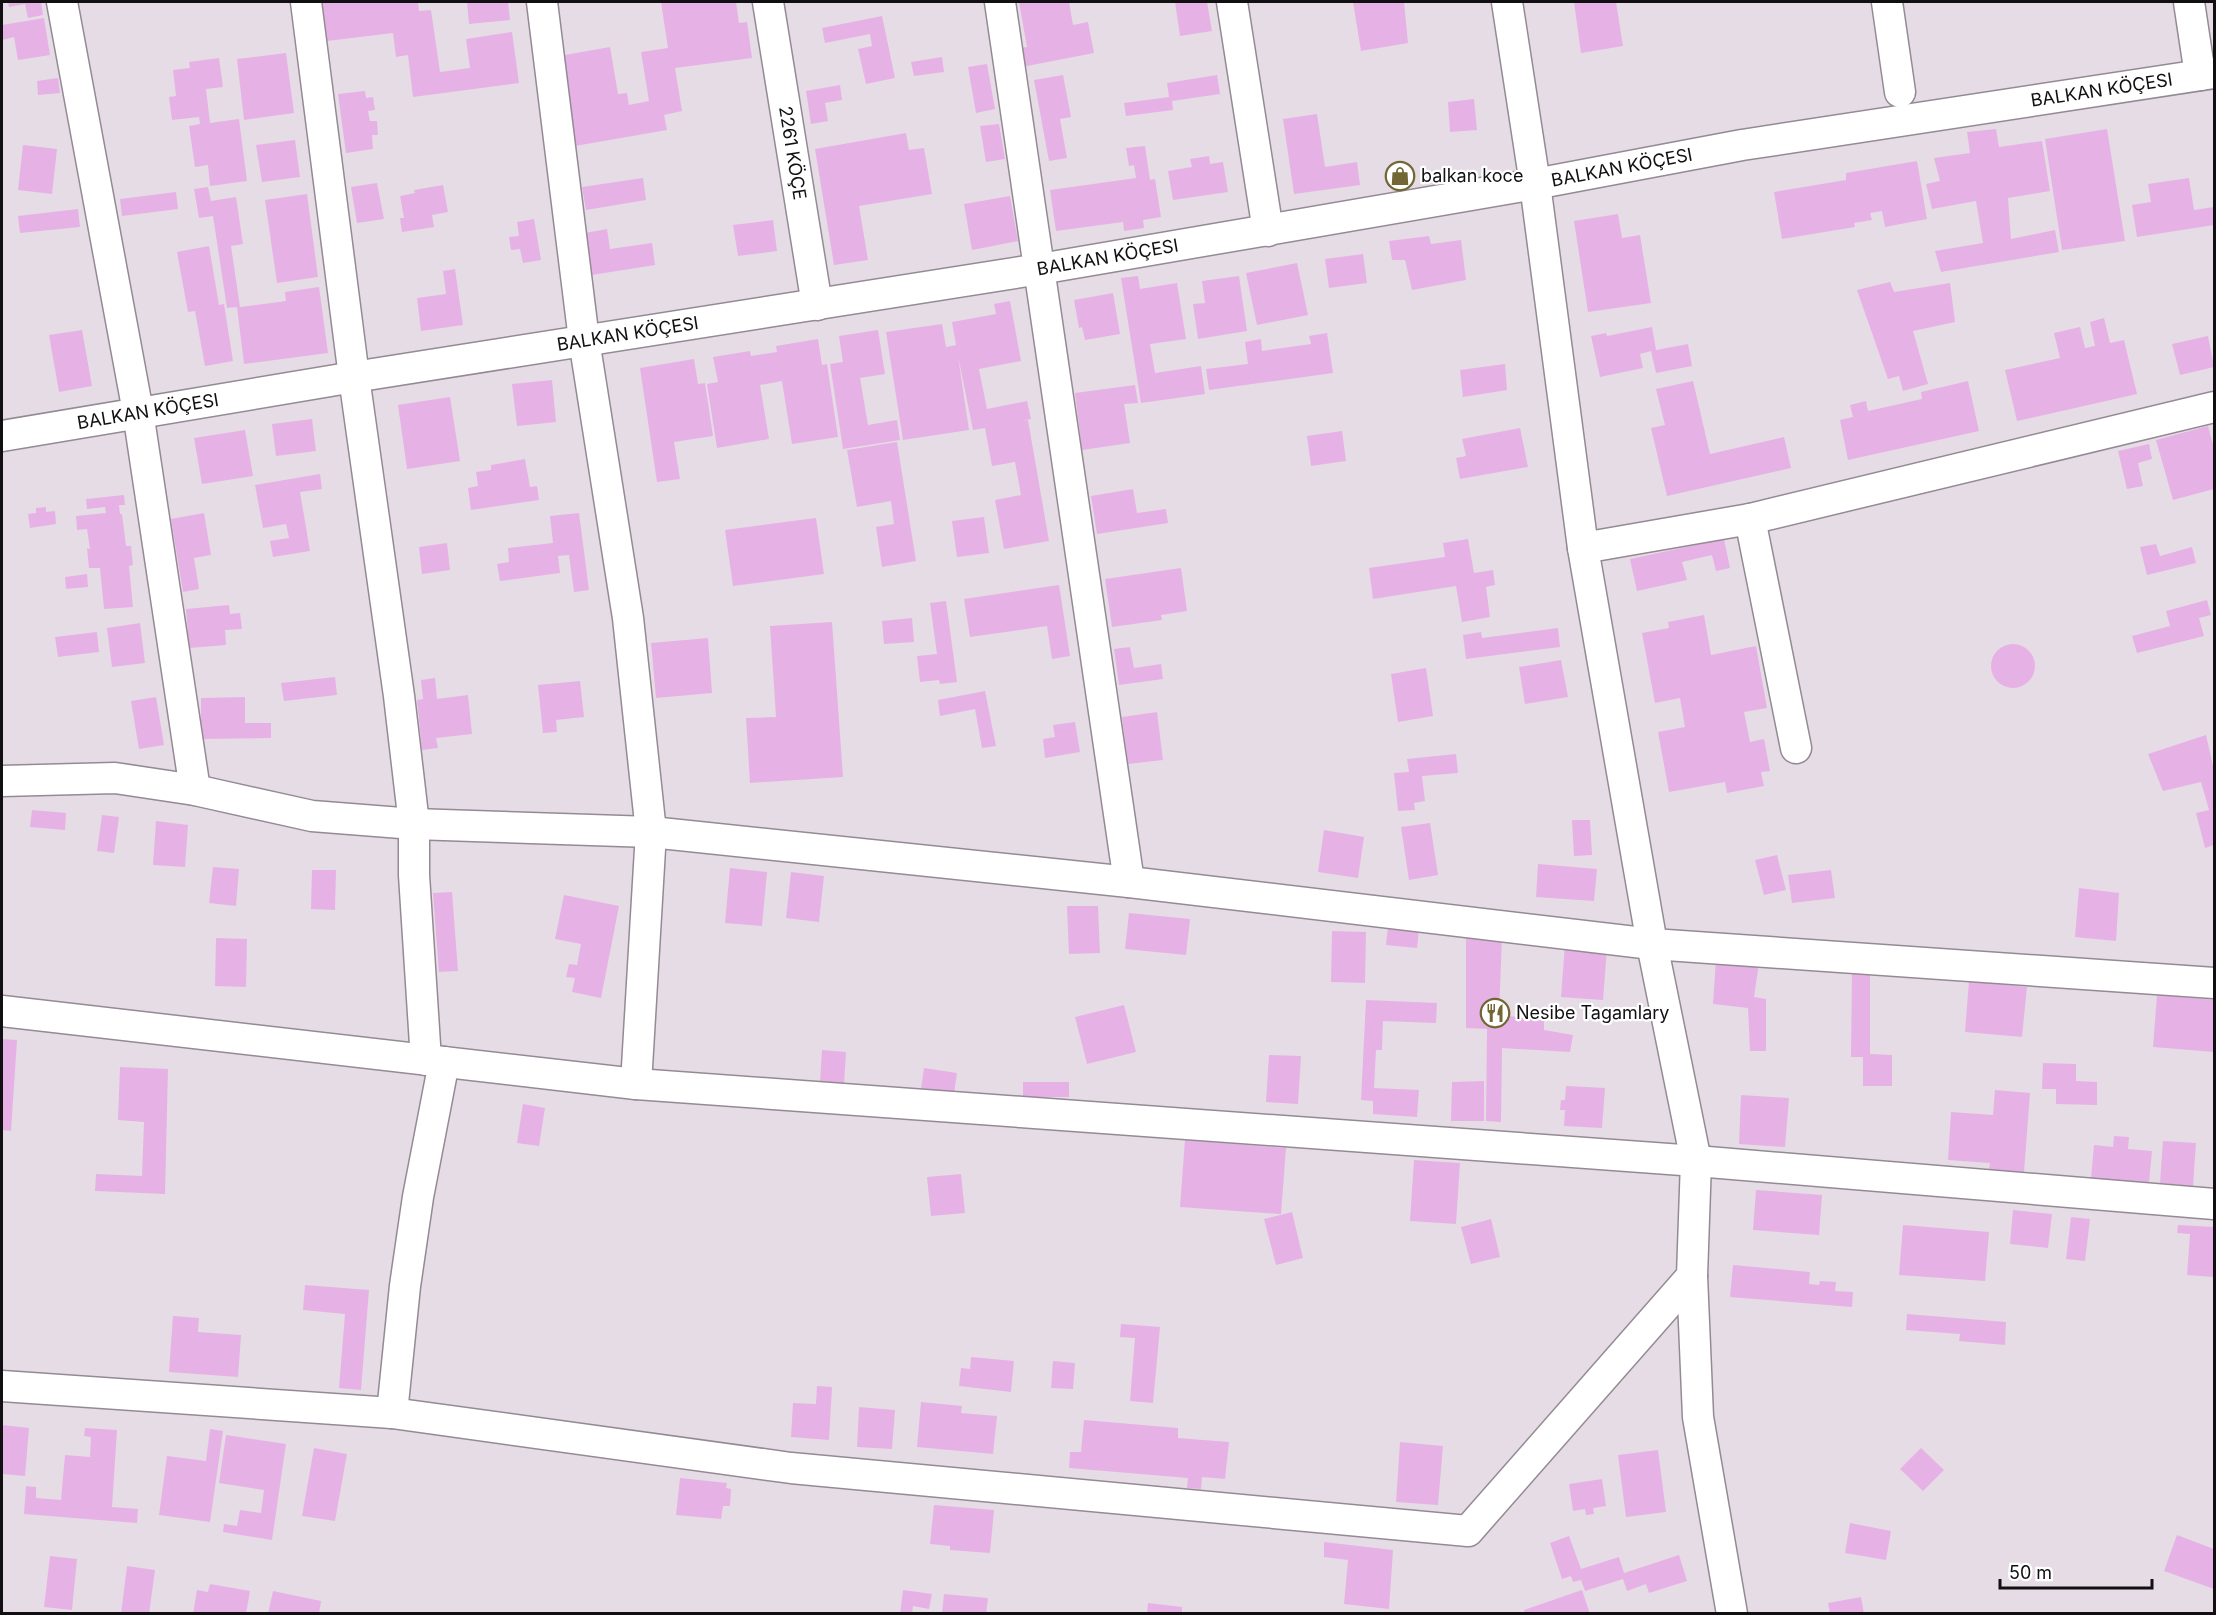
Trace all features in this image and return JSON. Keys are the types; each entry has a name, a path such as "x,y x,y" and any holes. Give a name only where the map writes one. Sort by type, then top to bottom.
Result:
{"street":[{"path":"62,2 138,412 195,790"},
{"path":"306,2 414,824 414,875 435,1061 405,1286 392,1413"},
{"path":"542,2 585,340 628,618 651,832 636,1084"},
{"name":"2261 KÖÇE","path":"768,2 816,305"},
{"path":"1000,2 1129,882"},
{"path":"1232,2 1268,231"},
{"path":"1508,2 1535,184 1583,548 1652,944 1696,1161 1692,1276 1698,1417 1732,1614"},
{"path":"1887,2 1900,92"},
{"path":"2189,2 2207,74"},
{"name":"BALKAN KÖÇESI","path":"2,436 354,377 1268,231 1742,145 2207,74"},
{"path":"1583,548 1750,519 2214,407"},
{"path":"1750,519 1796,748"},
{"path":"2,781 115,778 195,790 312,816 414,824 651,832 1129,882 1652,944 2214,983"},
{"path":"2,1011 636,1084 1696,1161 2214,1204"},
{"path":"2,1386 392,1413 791,1468 1468,1531 1692,1276"}],"building":[{"path":"8,2 41,2 43,15 28,18 25,4 9,7"},
{"path":"322,2 418,2 419,11 431,10 440,72 470,68 466,39 512,32 519,83 413,97 408,55 396,57 393,33 327,41"},
{"path":"467,2 508,2 510,20 469,24"},
{"path":"661,2 736,2 739,23 747,22 752,58 675,68 682,111 664,115 667,130 575,146 559,56 610,47 618,94 627,93 629,105 649,101 641,52 668,48"},
{"path":"1019,2 1069,2 1073,25 1088,22 1094,53 1022,67 1018,48 1027,47"},
{"path":"1175,2 1207,2 1212,31 1180,36"},
{"path":"1353,2 1404,2 1408,43 1361,51"},
{"path":"1574,2 1616,2 1623,46 1581,53"},
{"path":"882,16 895,78 866,84 858,49 872,46 870,34 825,43 822,28"},
{"path":"44,18 50,55 18,60 14,37 2,40 2,25"},
{"path":"286,53 294,113 244,120 237,59"},
{"path":"942,57 944,72 914,76 911,62"},
{"path":"219,58 223,87 206,89 210,123 239,119 247,181 210,186 208,165 195,167 189,126 200,124 199,117 172,120 169,97 176,96 173,70 190,68 189,62"},
{"path":"987,64 995,109 976,113 968,67"},
{"path":"1063,75 1071,117 1060,119 1067,158 1049,161 1034,80"},
{"path":"1217,75 1220,94 1172,101 1173,110 1126,116 1124,103 1169,97 1167,83"},
{"path":"58,78 60,93 38,95 37,81"},
{"path":"840,85 842,100 825,103 828,121 811,124 806,91"},
{"path":"365,91 366,98 373,97 375,110 368,111 370,121 377,121 378,135 372,135 373,149 346,153 338,94"},
{"path":"1474,99 1477,130 1450,132 1448,102"},
{"path":"1317,114 1325,167 1357,162 1360,185 1294,194 1283,119"},
{"path":"999,124 1005,159 986,162 980,126"},
{"path":"1996,129 1999,147 2042,141 2050,191 2008,198 2011,239 2055,230 2059,252 1941,272 1935,251 1983,243 1976,201 1932,209 1926,184 1940,181 1934,158 1970,153 1967,132"},
{"path":"2107,129 2125,241 2062,250 2045,139"},
{"path":"906,133 909,150 924,148 932,194 859,206 868,260 834,265 815,149"},
{"path":"295,140 300,177 262,182 256,145"},
{"path":"23,145 57,149 52,194 18,190"},
{"path":"1145,146 1150,180 1155,179 1161,217 1143,220 1144,228 1124,231 1123,222 1056,231 1050,190 1136,178 1134,165 1129,166 1126,148"},
{"path":"1209,156 1210,164 1223,162 1228,192 1173,200 1168,171 1192,167 1190,159"},
{"path":"1917,161 1927,219 1885,227 1882,211 1870,213 1872,220 1854,223 1855,227 1782,239 1774,192 1846,180 1846,173"},
{"path":"643,178 646,200 586,210 582,187"},
{"path":"2189,178 2194,210 2214,207 2214,225 2137,237 2132,205 2151,202 2148,184"},
{"path":"377,183 384,219 357,223 351,187"},
{"path":"443,185 448,212 432,215 434,227 402,232 400,218 404,218 400,196 415,193 414,190"},
{"path":"208,187 211,201 236,197 243,244 231,246 240,307 286,301 285,292 319,287 328,353 244,364 237,307 227,308 213,216 199,218 194,189"},
{"path":"176,192 178,209 122,216 120,199"},
{"path":"307,194 318,277 277,283 265,200"},
{"path":"1010,196 1018,241 972,250 964,204"},
{"path":"78,209 80,227 20,233 18,216"},
{"path":"1618,214 1622,238 1640,235 1651,303 1588,312 1574,221"},
{"path":"534,219 541,260 523,263 520,249 511,250 509,237 519,236 517,222"},
{"path":"773,220 777,251 738,256 733,225"},
{"path":"607,229 610,249 652,243 655,265 592,275 585,233"},
{"path":"1429,236 1431,244 1461,240 1466,280 1412,290 1405,260 1392,260 1389,241"},
{"path":"209,246 219,305 224,304 233,361 205,366 195,311 188,312 177,252"},
{"path":"1363,254 1367,283 1329,288 1325,259"},
{"path":"1297,263 1308,315 1257,325 1246,273"},
{"path":"455,269 463,325 421,331 417,298 446,294 443,271"},
{"path":"1138,276 1140,289 1177,283 1186,339 1150,344 1155,373 1201,366 1205,394 1141,403 1121,278"},
{"path":"1239,276 1247,331 1198,339 1193,304 1205,303 1202,281"},
{"path":"1890,282 1894,292 1950,283 1955,322 1913,331 1928,384 1903,391 1899,376 1888,379 1857,290"},
{"path":"1113,293 1120,334 1085,340 1082,327 1079,328 1074,300"},
{"path":"1010,301 1021,361 979,369 987,409 1027,401 1031,419 1020,421 1028,420 1049,541 1004,549 995,500 1021,495 1015,462 992,466 985,428 973,430 958,356 969,430 903,440 886,332 942,324 946,347 956,345 952,322 996,314 994,304"},
{"path":"2104,318 2110,343 2124,340 2137,394 2017,421 2005,370 2060,358 2054,333 2080,327 2085,348 2095,346 2090,322"},
{"path":"1652,327 1656,350 1688,344 1692,366 1656,373 1651,351 1640,354 1643,368 1600,377 1591,336 1606,333 1607,336"},
{"path":"82,330 92,386 59,392 49,335"},
{"path":"878,330 885,374 860,378 868,425 897,420 900,440 843,449 830,364 843,362 839,336"},
{"path":"1327,333 1333,373 1209,390 1206,369 1248,364 1245,342 1261,339 1262,351 1311,344 1309,336"},
{"path":"2208,336 2214,367 2180,375 2172,344"},
{"path":"818,339 822,365 827,364 838,437 792,444 782,381 760,385 769,439 717,448 707,384 718,382 713,357 750,351 751,356 777,352 776,346"},
{"path":"694,359 698,384 705,383 713,436 674,442 680,479 657,482 640,368"},
{"path":"1505,364 1507,390 1463,397 1460,370"},
{"path":"552,380 556,422 517,426 512,384"},
{"path":"1693,381 1710,454 1784,437 1791,468 1667,496 1651,428 1665,425 1656,389"},
{"path":"1968,381 1979,431 1848,460 1840,420 1853,417 1850,405 1866,401 1868,411 1922,399 1921,392"},
{"path":"1135,385 1138,403 1124,404 1130,443 1082,450 1075,393"},
{"path":"450,397 460,461 407,469 398,405"},
{"path":"312,419 316,451 276,456 272,424"},
{"path":"2208,426 2214,448 2214,489 2173,500 2156,440"},
{"path":"1520,428 1528,467 1460,479 1456,458 1466,456 1462,439"},
{"path":"245,430 253,476 202,484 194,438"},
{"path":"1342,431 1346,461 1311,466 1307,436"},
{"path":"897,442 916,561 882,567 876,527 894,524 891,501 857,507 847,450"},
{"path":"2149,444 2152,459 2138,463 2143,486 2127,489 2118,451"},
{"path":"525,459 530,487 537,486 539,500 471,510 468,488 478,486 476,472 491,470 491,465"},
{"path":"320,474 322,489 300,492 310,551 273,557 270,541 289,538 286,524 263,528 255,485"},
{"path":"1133,489 1137,513 1166,509 1168,523 1097,534 1091,496"},
{"path":"124,495 125,505 119,505 126,546 131,546 133,565 129,566 133,607 104,609 100,568 89,568 87,548 90,549 87,529 77,530 76,516 106,513 105,507 87,509 86,499"},
{"path":"46,507 46,512 55,511 56,524 30,528 28,514 36,513 36,508"},
{"path":"204,513 211,555 194,558 199,589 183,592 171,519"},
{"path":"579,513 589,590 574,592 569,555 558,556 560,573 500,581 497,564 509,562 508,548 553,543 550,516"},
{"path":"984,517 989,553 957,557 952,521"},
{"path":"816,518 824,574 733,586 725,530"},
{"path":"1468,539 1474,573 1493,570 1495,585 1486,587 1490,617 1462,622 1456,586 1373,599 1369,568 1445,557 1443,543"},
{"path":"1724,539 1730,568 1716,571 1712,555 1682,562 1687,580 1637,591 1630,559"},
{"path":"447,543 450,570 422,574 419,547"},
{"path":"2156,544 2160,556 2192,547 2196,563 2147,575 2140,547"},
{"path":"1181,568 1187,611 1161,615 1162,620 1112,627 1105,579"},
{"path":"87,574 88,587 66,589 65,577"},
{"path":"1059,585 1070,656 1052,659 1047,626 970,637 964,599"},
{"path":"2207,600 2211,615 2199,618 2204,636 2137,653 2132,636 2170,626 2166,611"},
{"path":"946,601 957,682 940,684 939,680 920,682 917,656 937,654 930,603"},
{"path":"229,605 230,614 240,613 242,629 225,630 226,645 189,648 186,609"},
{"path":"1704,615 1711,655 1756,646 1767,708 1744,712 1750,742 1764,739 1770,771 1761,772 1764,786 1727,793 1725,782 1669,792 1658,732 1685,727 1680,698 1655,703 1642,633 1669,628 1668,622"},
{"path":"912,618 914,642 884,644 882,621"},
{"path":"832,622 843,777 750,783 746,718 776,717 770,626"},
{"path":"140,623 145,663 112,667 107,628"},
{"path":"1558,628 1560,647 1466,659 1463,635 1481,632 1482,638"},
{"path":"97,632 99,652 58,657 55,637"},
{"path":"708,638 712,693 656,698 651,643"},
{"path":"2013,644 2028,651 2035,666 2028,681 2013,688 1998,681 1991,666 1998,651"},
{"path":"1130,647 1134,668 1161,664 1163,679 1119,685 1114,649"},
{"path":"1561,660 1568,697 1525,704 1519,667"},
{"path":"1426,668 1433,716 1398,722 1391,674"},
{"path":"335,677 337,695 284,701 281,683"},
{"path":"435,678 437,699 468,695 472,734 436,738 438,748 422,750 417,700 423,699 421,680"},
{"path":"580,681 584,717 556,720 557,732 543,733 538,685"},
{"path":"985,691 996,746 982,748 975,709 940,716 938,700"},
{"path":"156,697 164,745 139,749 131,701"},
{"path":"245,697 245,723 271,723 271,738 201,739 201,698"},
{"path":"1157,712 1163,760 1128,764 1122,717"},
{"path":"1075,722 1080,752 1045,758 1043,739 1055,737 1053,725"},
{"path":"2206,735 2214,770 2214,845 2205,848 2196,813 2209,810 2201,782 2163,791 2148,754"},
{"path":"1456,754 1458,773 1422,776 1425,801 1414,803 1415,810 1398,811 1394,773 1409,772 1407,759"},
{"path":"32,810 66,813 65,830 30,827"},
{"path":"102,815 119,817 114,853 97,851"},
{"path":"1572,820 1590,820 1592,855 1574,856"},
{"path":"156,821 188,825 185,867 153,865"},
{"path":"1430,823 1438,875 1409,880 1401,827"},
{"path":"1324,830 1364,837 1358,878 1318,872"},
{"path":"1777,855 1786,890 1764,895 1755,860"},
{"path":"1538,864 1597,869 1594,901 1536,897"},
{"path":"213,867 239,869 236,906 209,903"},
{"path":"730,868 767,872 762,926 725,923"},
{"path":"312,870 336,870 335,910 311,909"},
{"path":"1831,870 1835,898 1792,903 1788,875"},
{"path":"791,872 824,876 819,922 786,918"},
{"path":"2079,888 2119,893 2116,941 2075,937"},
{"path":"452,892 458,971 439,972 433,893"},
{"path":"564,895 619,906 601,998 572,992 575,978 566,977 569,964 577,965 581,944 555,939"},
{"path":"1067,906 1098,906 1100,953 1069,954"},
{"path":"1129,913 1190,919 1186,955 1125,949"},
{"path":"1388,926 1419,929 1417,948 1386,945"},
{"path":"1332,931 1366,932 1365,983 1331,982"},
{"path":"1466,933 1502,937 1499,1015 1544,1020 1544,1030 1573,1035 1570,1052 1502,1048 1501,1122 1486,1121 1487,1029 1466,1028"},
{"path":"216,938 247,939 246,987 215,986"},
{"path":"1565,944 1607,948 1603,1000 1561,997"},
{"path":"1716,959 1759,963 1754,997 1766,999 1766,1051 1750,1051 1748,1008 1713,1004"},
{"path":"1852,971 1870,971 1870,1054 1892,1055 1892,1086 1863,1086 1863,1057 1851,1057"},
{"path":"1969,981 2027,987 2022,1037 1965,1032"},
{"path":"2157,995 2214,1000 2214,1052 2153,1047"},
{"path":"1366,1000 1437,1003 1436,1023 1383,1021 1382,1050 1376,1050 1374,1088 1419,1090 1417,1117 1373,1114 1373,1101 1361,1100"},
{"path":"1124,1005 1136,1052 1087,1064 1075,1017"},
{"path":"2,1039 17,1040 11,1131 2,1130"},
{"path":"822,1050 846,1052 844,1085 820,1083"},
{"path":"1269,1055 1301,1056 1298,1104 1266,1102"},
{"path":"2043,1063 2076,1064 2076,1081 2097,1082 2097,1105 2056,1104 2056,1089 2042,1089"},
{"path":"120,1067 168,1069 165,1194 95,1191 96,1174 142,1176 144,1122 118,1120"},
{"path":"924,1068 957,1073 954,1094 921,1089"},
{"path":"1484,1081 1484,1121 1451,1121 1452,1082"},
{"path":"1023,1082 1069,1082 1069,1097 1023,1097"},
{"path":"1566,1086 1605,1088 1602,1128 1564,1126 1565,1110 1560,1110 1561,1100 1565,1100"},
{"path":"1995,1090 2030,1093 2024,1172 1989,1170 1990,1163 1948,1160 1951,1112 1993,1115"},
{"path":"1741,1095 1789,1098 1785,1147 1739,1144"},
{"path":"523,1104 545,1108 539,1146 517,1143"},
{"path":"2114,1136 2129,1137 2128,1149 2152,1151 2149,1183 2091,1178 2094,1145 2113,1147"},
{"path":"1185,1140 1286,1148 1281,1214 1180,1207"},
{"path":"2163,1141 2196,1143 2193,1186 2160,1183"},
{"path":"1414,1160 1460,1163 1456,1224 1410,1221"},
{"path":"961,1174 965,1213 931,1216 927,1177"},
{"path":"1756,1190 1822,1195 1819,1235 1753,1230"},
{"path":"2013,1210 2052,1214 2048,1248 2010,1244"},
{"path":"1292,1212 1303,1258 1276,1265 1264,1219"},
{"path":"2071,1217 2090,1219 2085,1261 2066,1259"},
{"path":"1491,1219 1500,1257 1471,1264 1461,1227"},
{"path":"1903,1225 1989,1232 1985,1281 1899,1275"},
{"path":"2178,1225 2214,1227 2214,1277 2187,1275 2190,1234 2177,1233"},
{"path":"1733,1265 1810,1272 1809,1284 1819,1285 1820,1281 1836,1282 1835,1291 1853,1292 1852,1307 1730,1297"},
{"path":"305,1285 369,1290 361,1390 339,1388 345,1314 303,1310"},
{"path":"1907,1314 2006,1322 2005,1345 1959,1341 1960,1334 1906,1330"},
{"path":"173,1316 199,1318 198,1332 241,1335 238,1377 169,1372"},
{"path":"1121,1324 1160,1327 1153,1403 1130,1401 1135,1338 1120,1337"},
{"path":"971,1357 1014,1361 1011,1392 959,1386 961,1368 970,1369"},
{"path":"1053,1361 1075,1363 1073,1389 1051,1388"},
{"path":"817,1386 832,1387 829,1440 791,1437 793,1403 816,1404"},
{"path":"921,1402 962,1406 961,1413 997,1416 993,1454 917,1447"},
{"path":"859,1407 895,1410 892,1449 857,1447"},
{"path":"1084,1420 1178,1428 1178,1438 1229,1442 1225,1479 1202,1477 1201,1489 1187,1488 1188,1478 1069,1468 1070,1452 1081,1452"},
{"path":"2,1425 29,1428 25,1476 2,1474"},
{"path":"85,1428 117,1430 112,1507 138,1509 137,1523 24,1514 26,1486 36,1487 36,1498 61,1500 65,1455 90,1457 91,1437 84,1436"},
{"path":"210,1429 223,1431 210,1522 159,1515 167,1456 206,1461"},
{"path":"226,1435 286,1444 272,1540 223,1532 224,1524 237,1526 240,1510 261,1513 264,1490 219,1483"},
{"path":"1400,1442 1443,1446 1438,1505 1396,1502"},
{"path":"314,1448 347,1454 335,1521 302,1516"},
{"path":"1921,1448 1944,1470 1923,1491 1900,1469"},
{"path":"1658,1450 1666,1512 1626,1517 1618,1455"},
{"path":"680,1478 727,1483 726,1488 731,1489 730,1506 723,1506 721,1519 676,1515"},
{"path":"1602,1479 1606,1506 1593,1508 1594,1514 1586,1515 1585,1509 1573,1511 1569,1484"},
{"path":"934,1505 994,1510 990,1553 950,1550 950,1546 930,1544"},
{"path":"1850,1523 1891,1531 1886,1560 1845,1553"},
{"path":"2177,1535 2214,1549 2214,1589 2164,1571"},
{"path":"1569,1536 1581,1569 1619,1557 1624,1573 1679,1555 1687,1581 1649,1593 1646,1584 1627,1591 1623,1579 1585,1591 1581,1580 1573,1582 1571,1576 1562,1579 1550,1543"},
{"path":"1324,1542 1393,1550 1389,1609 1344,1604 1348,1560 1324,1557"},
{"path":"50,1556 77,1559 72,1610 44,1607"},
{"path":"127,1566 155,1570 149,1614 121,1614"},
{"path":"210,1584 250,1591 246,1614 193,1614 197,1590 208,1592"},
{"path":"903,1590 932,1594 929,1609 913,1606 912,1614 900,1614"},
{"path":"1582,1590 1590,1614 1525,1614 1524,1610"},
{"path":"273,1591 321,1601 319,1614 268,1614"},
{"path":"944,1594 988,1598 986,1614 942,1614"},
{"path":"1861,1597 1864,1614 1830,1614 1828,1603"},
{"path":"1148,1603 1182,1607 1182,1614 1147,1614"}],"place":[{"name":"balkan koce","path":"1400,176"},
{"name":"Nesibe Tagamlary","path":"1495,1013"}]}
